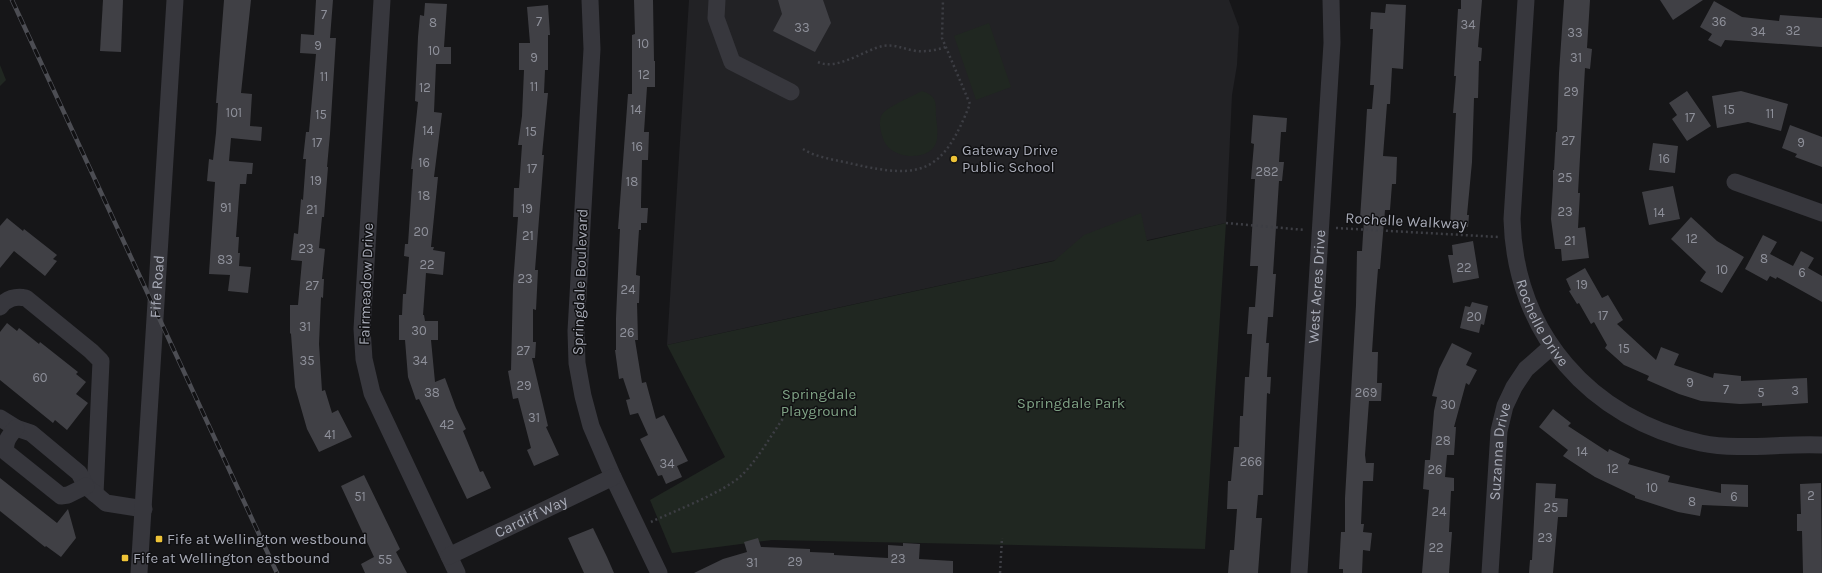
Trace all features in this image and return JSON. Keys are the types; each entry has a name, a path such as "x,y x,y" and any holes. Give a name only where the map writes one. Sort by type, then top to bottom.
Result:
{"street":[{"name":"Fife Road","path":"139,573 175,0"},
{"name":"Fairmeadow Drive","path":"382,0 362,329 364,359 372,392 457,573"},
{"name":"Springdale Boulevard","path":"590,0 592,49 576,331 577,363 583,396 591,426 613,477 659,573"},
{"path":"717,0 716,18 732,62 791,92"},
{"name":"West Acres Drive","path":"1299,573 1332,43 1331,0"},
{"name":"Rochelle Drive","path":"1526,0 1512,219 1513,238 1521,284 1537,322 1551,347 1567,367 1613,407 1651,428 1673,436 1714,444 1822,445"},
{"path":"1735,182 1822,213"},
{"path":"0,307 9,298 18,296 26,298 91,351 101,361 91,490"},
{"name":"Suzanna Drive","path":"1490,573 1499,431 1504,406 1526,369 1551,347"},
{"path":"0,418 16,428 31,433 79,473 91,490 106,503 144,509"},
{"path":"16,428 7,439 5,448 6,452 61,496 91,490"},
{"name":"Cardiff Way","path":"449,556 613,477"}],"path":[{"path":"804,149 810,153 823,157 858,165 901,172 910,172 925,168 936,160 949,146 960,129 970,104 946,47 942,32 943,0"},
{"path":"818,62 832,64 894,45 915,51 929,51 946,47"},
{"name":"Rochelle Walkway","path":"1226,223 1301,231 1321,228 1513,238"},
{"path":"638,528 728,485 741,476 752,464 784,418"},
{"path":"1000,573 1002,538"}],"shaded area":[{"name":"Gateway Drive Public School","path":"689,0 1229,0 1239,27 1237,65 1232,95 1226,223 667,345"}],"green space":[{"path":"989,23 1011,87 976,100 954,36"},
{"path":"0,65 6,80 0,86"},
{"path":"922,91 931,95 935,100 937,139 935,146 930,151 917,156 902,155 889,148 885,143 880,129 881,117 884,112 892,106"},
{"name":"Springdale Park","path":"1141,213 1147,241 1226,223 1205,549 772,540 672,553 650,500 725,457 667,345 1054,261 1084,235"}],"building":[{"path":"103,0 123,0 121,52 100,51"},
{"path":"224,0 251,0 241,93 252,94 250,126 262,127 261,141 231,138 229,161 253,163 252,174 247,174 246,184 240,184 236,237 239,237 239,266 251,267 248,293 228,291 230,275 209,274 215,182 207,181 209,159 213,160 216,133 218,103 216,103"},
{"path":"316,0 333,0 330,38 336,38 324,217 322,217 319,248 325,249 319,344 322,391 325,390 332,413 338,410 352,437 319,452 307,429 295,387 290,333 290,305 298,305 302,261 291,260 294,233 298,234 301,199 303,200 306,159 303,159 306,132 309,132 316,54 300,53 301,34 314,35"},
{"path":"634,0 653,0 655,61 655,87 647,87 644,132 649,132 648,160 642,160 641,208 648,208 647,223 641,223 641,230 639,230 636,275 640,276 639,303 637,303 638,340 635,340 642,383 646,382 656,419 664,415 688,461 677,466 682,477 666,484 662,475 658,476 640,439 648,435 638,413 630,415 626,400 630,399 623,378 619,379 615,350 620,229 618,229 628,94 632,94 632,35 635,34"},
{"path":"778,0 823,0 831,23 815,52 773,31 782,14"},
{"path":"1461,0 1482,0 1478,47 1482,48 1481,61 1479,61 1478,98 1474,98 1472,162 1467,215 1469,215 1468,227 1450,225 1456,113 1453,113 1456,76 1454,76 1458,9 1461,9"},
{"path":"1564,0 1590,0 1587,48 1592,49 1590,69 1585,68 1578,193 1580,193 1578,228 1585,227 1589,258 1562,261 1561,249 1555,249 1551,219"},
{"path":"1660,0 1703,0 1673,20"},
{"path":"1714,1 1742,17 1779,21 1780,15 1822,18 1822,47 1725,40 1721,47 1708,40 1712,34 1700,27"},
{"path":"425,3 447,4 444,47 451,47 451,64 436,64 434,112 442,113 434,177 438,177 431,247 434,247 433,250 445,252 443,275 426,273 423,315 425,321 438,321 438,340 431,340 435,382 445,378 456,408 466,429 463,431 480,472 483,471 491,488 467,499 419,399 416,400 408,377 405,340 399,340 399,315 402,315 403,294 406,294 409,257 404,256 405,244 408,244 413,169 411,169 418,102 415,101 418,37 420,15 424,16"},
{"path":"1386,4 1406,5 1403,69 1392,68 1390,104 1387,104 1383,156 1397,157 1396,184 1392,184 1390,210 1385,210 1375,306 1372,352 1378,352 1377,383 1382,383 1381,401 1369,401 1365,455 1366,463 1374,463 1373,481 1363,481 1361,524 1364,524 1363,532 1372,533 1370,551 1363,550 1362,573 1343,573 1343,569 1339,569 1341,532 1345,532 1345,498 1356,305 1357,251 1362,251 1364,219 1360,219 1367,109 1372,109 1374,85 1370,85 1373,29 1370,29 1371,12 1385,13"},
{"path":"548,5 550,35 548,35 548,70 545,70 544,93 548,93 542,155 544,155 535,270 538,270 536,310 533,309 533,342 536,342 535,358 532,358 548,426 546,427 559,455 534,466 527,450 531,448 518,398 513,399 508,371 511,370 513,285 518,217 513,217 514,188 519,188 522,145 518,145 522,116 524,70 519,70 519,43 530,43 527,7"},
{"path":"1687,91 1711,126 1687,141 1672,119 1677,115 1669,103"},
{"path":"1741,91 1788,104 1781,131 1748,122 1717,128 1712,96"},
{"path":"1253,115 1287,118 1286,132 1281,132 1279,162 1284,162 1282,181 1279,181 1273,274 1276,274 1273,317 1268,317 1266,343 1269,343 1267,377 1271,377 1270,394 1267,393 1263,495 1258,495 1256,518 1262,518 1258,573 1228,573 1230,550 1234,550 1237,509 1227,509 1228,481 1231,481 1234,447 1239,447 1240,416 1243,416 1245,377 1249,377 1252,334 1247,334 1249,307 1255,307 1258,266 1250,266 1255,179 1251,179 1254,144 1251,143"},
{"path":"1790,125 1822,137 1822,167 1795,157 1797,154 1782,148"},
{"path":"1653,143 1678,146 1675,173 1649,170"},
{"path":"1673,186 1680,219 1649,225 1642,192"},
{"path":"1691,217 1717,241 1744,257 1722,293 1700,281 1706,272 1671,239"},
{"path":"7,218 23,231 24,229 57,255 53,259 57,261 45,276 14,251 0,268 0,226"},
{"path":"1763,235 1777,242 1770,254 1793,266 1801,251 1814,258 1808,268 1822,276 1822,302 1777,277 1776,279 1770,276 1767,281 1745,269"},
{"path":"1473,241 1479,278 1453,283 1448,255 1453,255 1452,245"},
{"path":"1585,268 1602,298 1608,295 1623,320 1617,324 1656,360 1661,347 1679,354 1674,365 1713,378 1714,373 1741,376 1741,381 1807,378 1808,403 1762,406 1762,403 1740,404 1701,401 1679,394 1647,380 1649,376 1624,365 1605,348 1607,345 1594,322 1591,324 1579,303 1577,304 1569,291 1571,290 1566,279"},
{"path":"1472,302 1488,306 1484,325 1481,324 1479,333 1460,328 1465,306 1470,307"},
{"path":"7,323 17,331 19,328 39,344 40,342 78,372 76,374 86,382 76,394 88,403 67,430 55,420 53,423 0,380 0,332"},
{"path":"1452,343 1472,353 1466,365 1477,370 1469,385 1466,383 1454,427 1456,427 1454,455 1447,455 1445,477 1454,478 1454,491 1451,491 1449,532 1452,532 1449,573 1422,573 1429,490 1423,489 1425,460 1430,460 1434,411 1437,397 1432,396 1439,369"},
{"path":"1553,409 1571,423 1568,426 1608,452 1609,449 1630,459 1628,464 1670,476 1668,482 1721,493 1721,484 1748,485 1748,507 1702,505 1700,516 1678,512 1635,498 1635,496 1595,477 1563,456 1568,450 1539,427"},
{"path":"364,475 400,549 396,552 407,573 365,573 361,564 374,557 341,486"},
{"path":"0,478 57,523 68,509 76,538 61,557 46,546 45,547 0,511"},
{"path":"1536,483 1556,484 1555,498 1568,499 1567,517 1558,517 1553,573 1529,573 1530,560 1532,560"},
{"path":"1821,483 1822,573 1803,573 1802,531 1797,531 1797,514 1801,514 1800,484"},
{"path":"593,528 614,573 584,573 568,538"},
{"path":"758,538 761,547 810,549 810,552 834,553 834,555 888,558 888,545 903,546 903,543 920,544 919,559 953,561 953,573 694,573 723,559 747,552 744,542"}],"railway":[{"path":"12,0 277,573"}],"place":[{"name":"Gateway Drive Public School","path":"954,159"},
{"name":"Fife at Wellington westbound","path":"159,539"},
{"name":"Fife at Wellington eastbound","path":"125,558"}],"park label":[{"name":"Springdale Playground","path":"819,402"}]}
